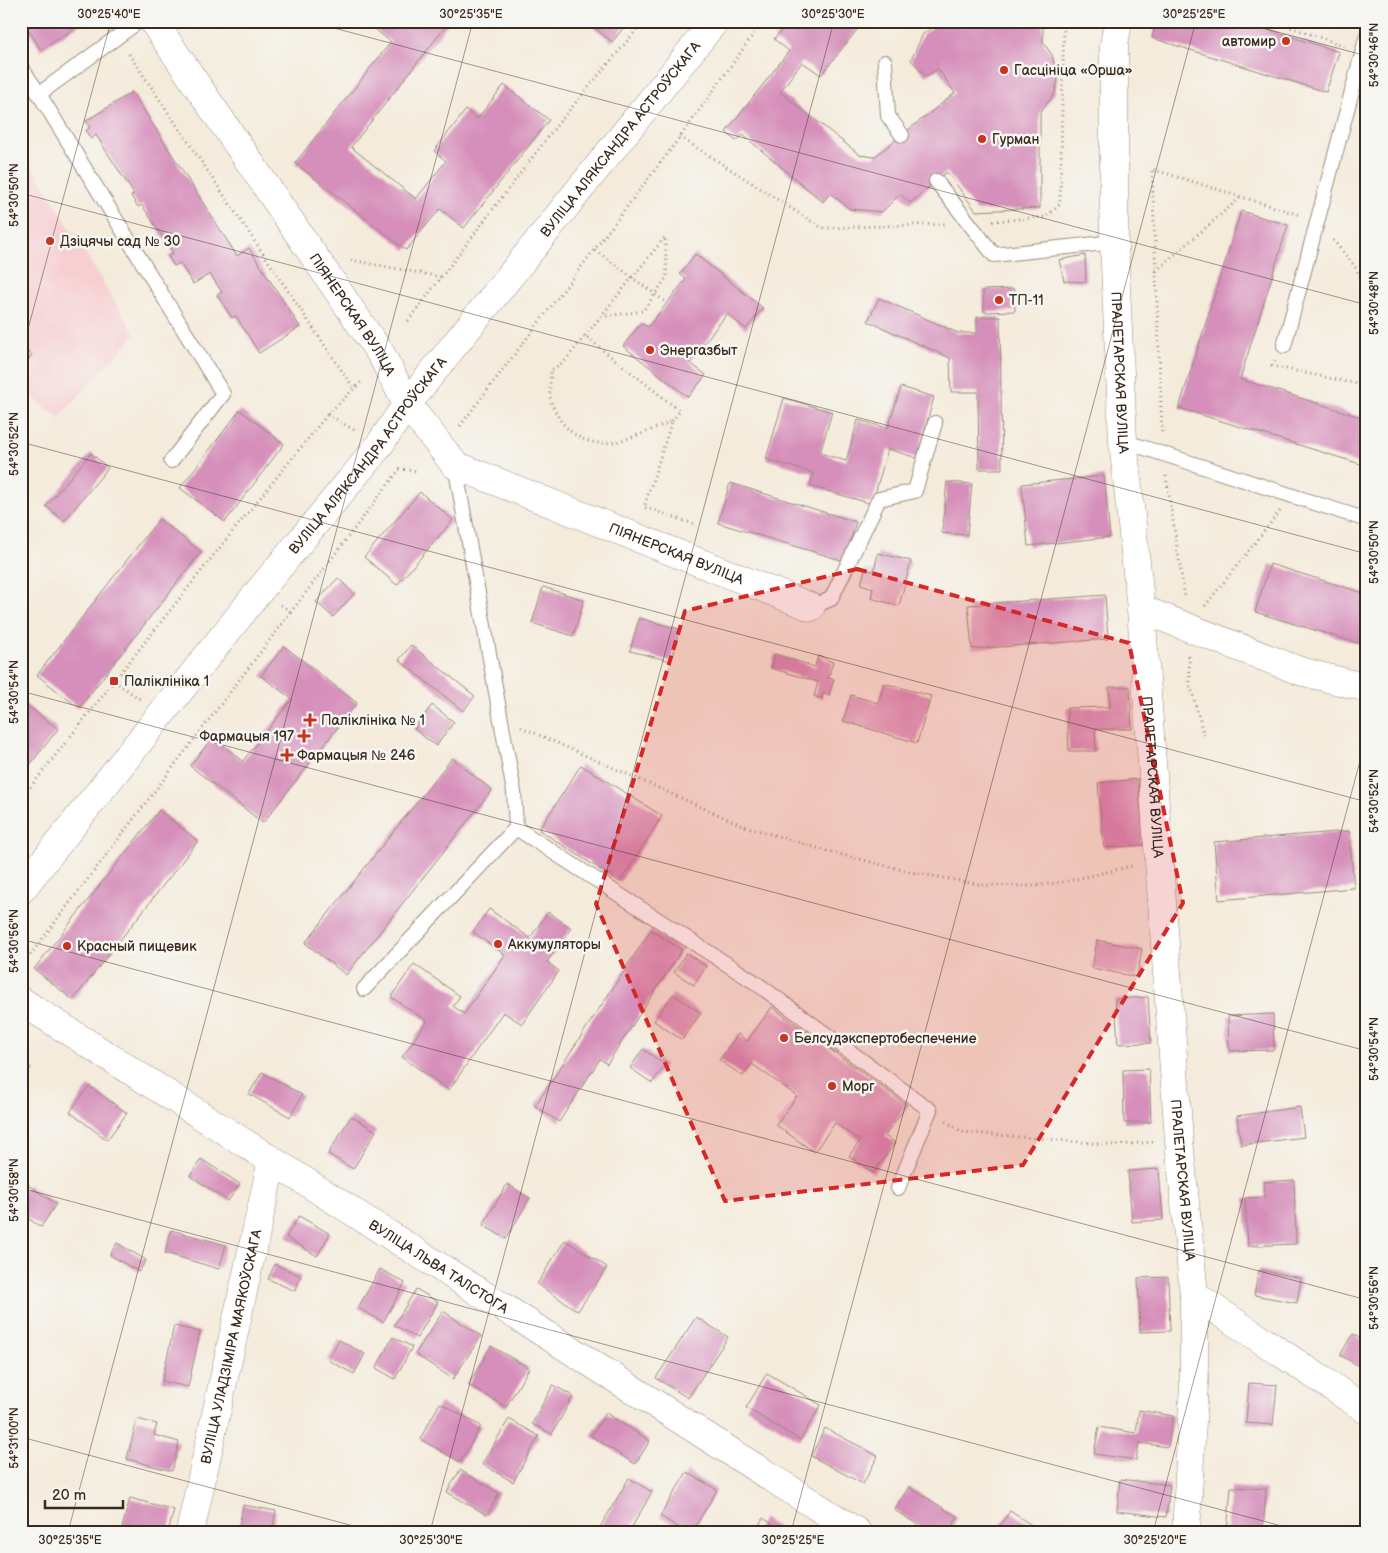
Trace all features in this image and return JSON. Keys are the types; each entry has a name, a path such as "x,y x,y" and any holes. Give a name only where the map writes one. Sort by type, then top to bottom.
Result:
{"street":[{"name":"ПІЯНЕРСКАЯ ВУЛІЦА","path":"153,21 381,354 407,404 455,465 811,607"},
{"name":"ВУЛІЦА АЛЯКСАНДРА АСТРОЎСКАГА","path":"21,890 260,590 378,447 407,404 715,21"},
{"name":"ПРАЛЕТАРСКАЯ ВУЛІЦА","path":"1118,21 1114,46 1114,242 1123,441 1141,609 1179,1140 1194,1295 1194,1384 1186,1532"},
{"path":"1141,609 1189,626 1300,671 1367,688"},
{"name":"ВУЛІЦА ЛЬВА ТАЛСТОГА","path":"21,1001 856,1532"},
{"name":"ВУЛІЦА УЛАДЗІМІРА МАЯКОЎСКАГА","path":"190,1532 272,1160"},
{"path":"1194,1295 1367,1410"}],"lane":[{"path":"39,94 139,21"},
{"path":"1284,346 1367,35"},
{"path":"885,62 888,116 902,135"},
{"path":"21,67 223,394 171,461"},
{"path":"936,181 994,255 1114,242"},
{"path":"811,607 831,599 879,499 915,491 935,423"},
{"path":"1123,441 1367,520"},
{"path":"364,989 516,828 514,792 455,465"},
{"path":"516,828 756,983 930,1110 898,1188"}],"path":[{"path":"408,321 557,125 644,21"},
{"path":"460,426 680,137 763,21"},
{"path":"1272,21 1362,52"},
{"path":"118,37 354,389"},
{"path":"1204,736 1190,684 1189,626 1163,455 1152,169 1317,220 1354,265 1367,290"},
{"path":"1155,272 1241,197"},
{"path":"600,317 643,311 667,277 665,237 600,317 564,362 551,370 550,396 560,422 581,439 606,443 638,436 672,421"},
{"path":"595,250 666,303"},
{"path":"346,259 441,277"},
{"path":"585,336 680,410 672,421 644,507 694,524"},
{"path":"1284,346 1272,366 1367,386"},
{"path":"21,799 220,546 328,414 362,382"},
{"path":"328,414 354,430"},
{"path":"393,464 399,470 418,471"},
{"path":"21,967 399,470"},
{"path":"1189,626 1292,496"},
{"path":"500,718 744,826 827,851 911,872 982,885 1033,886 1064,882 1159,859"},
{"path":"930,1110 962,1132 1116,1145 1179,1140"}],"highlighted area":[{"path":"857,569 1129,643 1183,903 1023,1165 725,1201 596,904 685,611"}],"shaded area":[{"name":"Дзіцячы сад № 30","path":"21,148 135,334 59,418 21,389"}],"building":[{"path":"23,21 81,21 82,23 41,50"},
{"path":"365,21 450,21 351,147 416,199 446,161 434,151 466,110 477,119 504,85 549,120 464,228 440,209 406,250 295,163 391,42"},
{"path":"586,21 629,21 612,42"},
{"path":"790,21 864,21 821,75 802,62 780,92 860,155 874,157 955,93 938,69 926,76 911,60 923,34 932,28 934,21 1043,21 1043,42 1052,55 1058,78 1055,93 1040,113 1040,208 976,211 947,172 910,203 900,194 882,212 850,209 830,193 823,202 743,135 736,141 726,132 789,51 774,39"},
{"path":"1157,21 1242,21 1339,52 1326,92 1152,38"},
{"path":"132,92 237,256 249,248 300,327 259,353 236,316 232,318 217,295 222,292 210,274 193,284 180,263 174,266 168,256 173,253 142,205 138,207 131,196 134,194 96,135 91,139 86,131 90,128 86,121"},
{"path":"1241,211 1288,225 1240,379 1367,419 1367,466 1179,408"},
{"path":"695,254 763,308 746,329 727,314 689,362 706,375 688,397 623,346 641,323 648,327 686,279 680,274"},
{"path":"1085,255 1086,282 1064,281 1059,260"},
{"name":"ТП-11","path":"1014,289 1015,311 984,312 983,290"},
{"path":"879,298 958,333 977,333 977,317 1000,317 1002,469 979,469 978,392 951,392 950,358 868,321"},
{"path":"21,347 32,355 21,369"},
{"path":"901,387 934,397 917,458 888,449 872,504 810,486 813,473 766,459 784,398 832,412 820,453 846,461 858,420 888,428"},
{"path":"240,410 284,444 225,522 180,488"},
{"path":"91,453 108,468 64,521 46,506"},
{"path":"1104,476 1110,537 1028,546 1022,484"},
{"path":"947,482 972,484 967,535 942,533"},
{"path":"730,483 856,522 844,561 718,523"},
{"path":"420,492 453,520 397,585 364,557"},
{"path":"159,519 201,552 79,708 37,675"},
{"path":"878,553 911,561 899,606 871,598 873,588 861,584 865,569 874,571"},
{"path":"1270,564 1367,594 1367,646 1255,612"},
{"path":"338,578 354,594 333,617 316,602"},
{"path":"543,587 584,600 573,636 532,623"},
{"path":"1105,595 1108,639 972,649 968,605"},
{"path":"639,618 679,629 671,661 630,651"},
{"path":"411,645 475,696 463,711 399,660"},
{"name":"Паліклініка № 1","path":"284,646 357,703 263,823 190,766 213,737 243,761 292,699 261,676"},
{"path":"775,654 815,667 818,656 833,662 828,678 834,679 829,695 823,693 822,699 814,696 818,682 771,668"},
{"path":"884,683 931,696 917,743 843,721 851,695 878,703"},
{"path":"1109,687 1130,687 1132,729 1095,729 1096,751 1069,751 1067,708 1110,707"},
{"path":"21,701 58,729 21,776"},
{"path":"432,705 454,722 436,746 414,729"},
{"path":"452,758 492,790 346,975 305,943"},
{"path":"581,765 662,816 620,882 539,830"},
{"path":"1138,779 1144,845 1104,848 1098,783"},
{"path":"159,810 198,841 73,1000 34,969"},
{"path":"1349,831 1354,888 1219,900 1214,842"},
{"path":"489,909 530,938 548,912 571,928 547,962 559,971 522,1024 503,1012 449,1090 402,1057 427,1021 391,997 414,964 460,996 453,1006 464,1014 505,955 473,932"},
{"path":"651,930 682,950 607,1064 600,1059 559,1122 535,1106"},
{"path":"1097,940 1142,949 1137,977 1092,968"},
{"path":"686,953 706,966 694,985 674,972"},
{"path":"673,994 701,1013 682,1040 654,1021"},
{"path":"1148,997 1151,1043 1118,1044 1115,999"},
{"name":"Морг","path":"772,1007 907,1105 885,1136 895,1143 873,1173 849,1156 860,1141 835,1123 814,1152 776,1125 797,1096 752,1064 743,1076 719,1060 738,1034 747,1041"},
{"path":"1273,1014 1274,1050 1229,1051 1228,1016"},
{"path":"643,1049 665,1065 652,1083 630,1068"},
{"path":"21,1060 31,1068 21,1081"},
{"path":"1149,1069 1151,1122 1124,1123 1123,1070"},
{"path":"262,1072 302,1095 290,1117 249,1094"},
{"path":"89,1086 127,1113 107,1140 70,1112"},
{"path":"1300,1107 1304,1137 1241,1145 1237,1116"},
{"path":"351,1116 376,1131 353,1169 328,1154"},
{"path":"201,1159 240,1184 228,1201 190,1176"},
{"path":"1159,1169 1163,1220 1132,1222 1128,1171"},
{"path":"1294,1180 1296,1244 1248,1246 1245,1198 1265,1197 1264,1182"},
{"path":"507,1184 530,1198 506,1239 483,1225"},
{"path":"28,1185 56,1204 41,1227 21,1214 21,1195"},
{"path":"299,1216 330,1234 317,1256 286,1237"},
{"path":"171,1230 226,1245 219,1269 165,1253"},
{"path":"565,1240 607,1267 578,1311 537,1284"},
{"path":"117,1243 146,1260 139,1272 110,1255"},
{"path":"275,1264 301,1276 295,1291 268,1279"},
{"path":"380,1269 405,1283 383,1322 358,1308"},
{"path":"1259,1270 1301,1278 1297,1303 1254,1295"},
{"path":"1168,1277 1170,1331 1140,1332 1138,1278"},
{"path":"416,1289 438,1302 417,1338 394,1325"},
{"path":"443,1311 481,1336 453,1379 415,1354"},
{"path":"696,1317 728,1337 688,1398 656,1378"},
{"path":"174,1326 200,1332 188,1387 162,1381"},
{"path":"1353,1334 1367,1343 1367,1371 1340,1355"},
{"path":"393,1337 412,1347 395,1379 376,1368"},
{"path":"339,1340 365,1354 354,1374 328,1360"},
{"path":"491,1346 529,1368 506,1407 468,1385"},
{"path":"767,1373 821,1405 800,1440 746,1408"},
{"path":"1249,1383 1277,1385 1273,1425 1246,1423"},
{"path":"553,1385 573,1396 552,1434 532,1424"},
{"path":"440,1403 481,1426 460,1462 420,1439"},
{"path":"1139,1410 1173,1416 1168,1447 1139,1443 1136,1460 1094,1454 1099,1427 1136,1433"},
{"path":"606,1413 650,1441 635,1464 591,1436"},
{"path":"137,1419 157,1424 154,1435 179,1442 172,1471 127,1459"},
{"path":"509,1419 539,1436 513,1482 482,1464"},
{"path":"825,1428 878,1456 863,1484 811,1456"},
{"path":"460,1470 499,1493 487,1515 447,1492"},
{"path":"687,1472 717,1490 692,1532 686,1532 660,1516"},
{"path":"629,1478 652,1492 629,1532 605,1532 599,1529"},
{"path":"1120,1479 1170,1485 1166,1517 1117,1511"},
{"path":"909,1487 958,1517 949,1532 930,1532 894,1510"},
{"path":"1231,1487 1266,1489 1263,1532 1227,1532"},
{"path":"130,1498 174,1510 168,1532 121,1532"},
{"path":"243,1505 276,1511 272,1532 238,1532"},
{"path":"1010,1511 1039,1530 1038,1532 996,1532"},
{"path":"763,1518 785,1532 755,1532"}],"place":[{"name":"автомир","path":"1286,41"},
{"name":"Гасцініца «Орша»","path":"1004,70"},
{"name":"Гурман","path":"982,139"},
{"name":"Дзіцячы сад № 30","path":"50,241"},
{"name":"ТП-11","path":"999,300"},
{"name":"Энергазбыт","path":"650,350"},
{"name":"Паліклініка 1","path":"114,681"},
{"name":"Паліклініка № 1","path":"310,720"},
{"name":"Фармацыя 197","path":"304,736"},
{"name":"Фармацыя № 246","path":"287,755"},
{"name":"Аккумуляторы","path":"498,944"},
{"name":"Красный пищевик","path":"67,946"},
{"name":"Белсудэкспертобеспечение","path":"784,1038"},
{"name":"Морг","path":"832,1086"}]}
